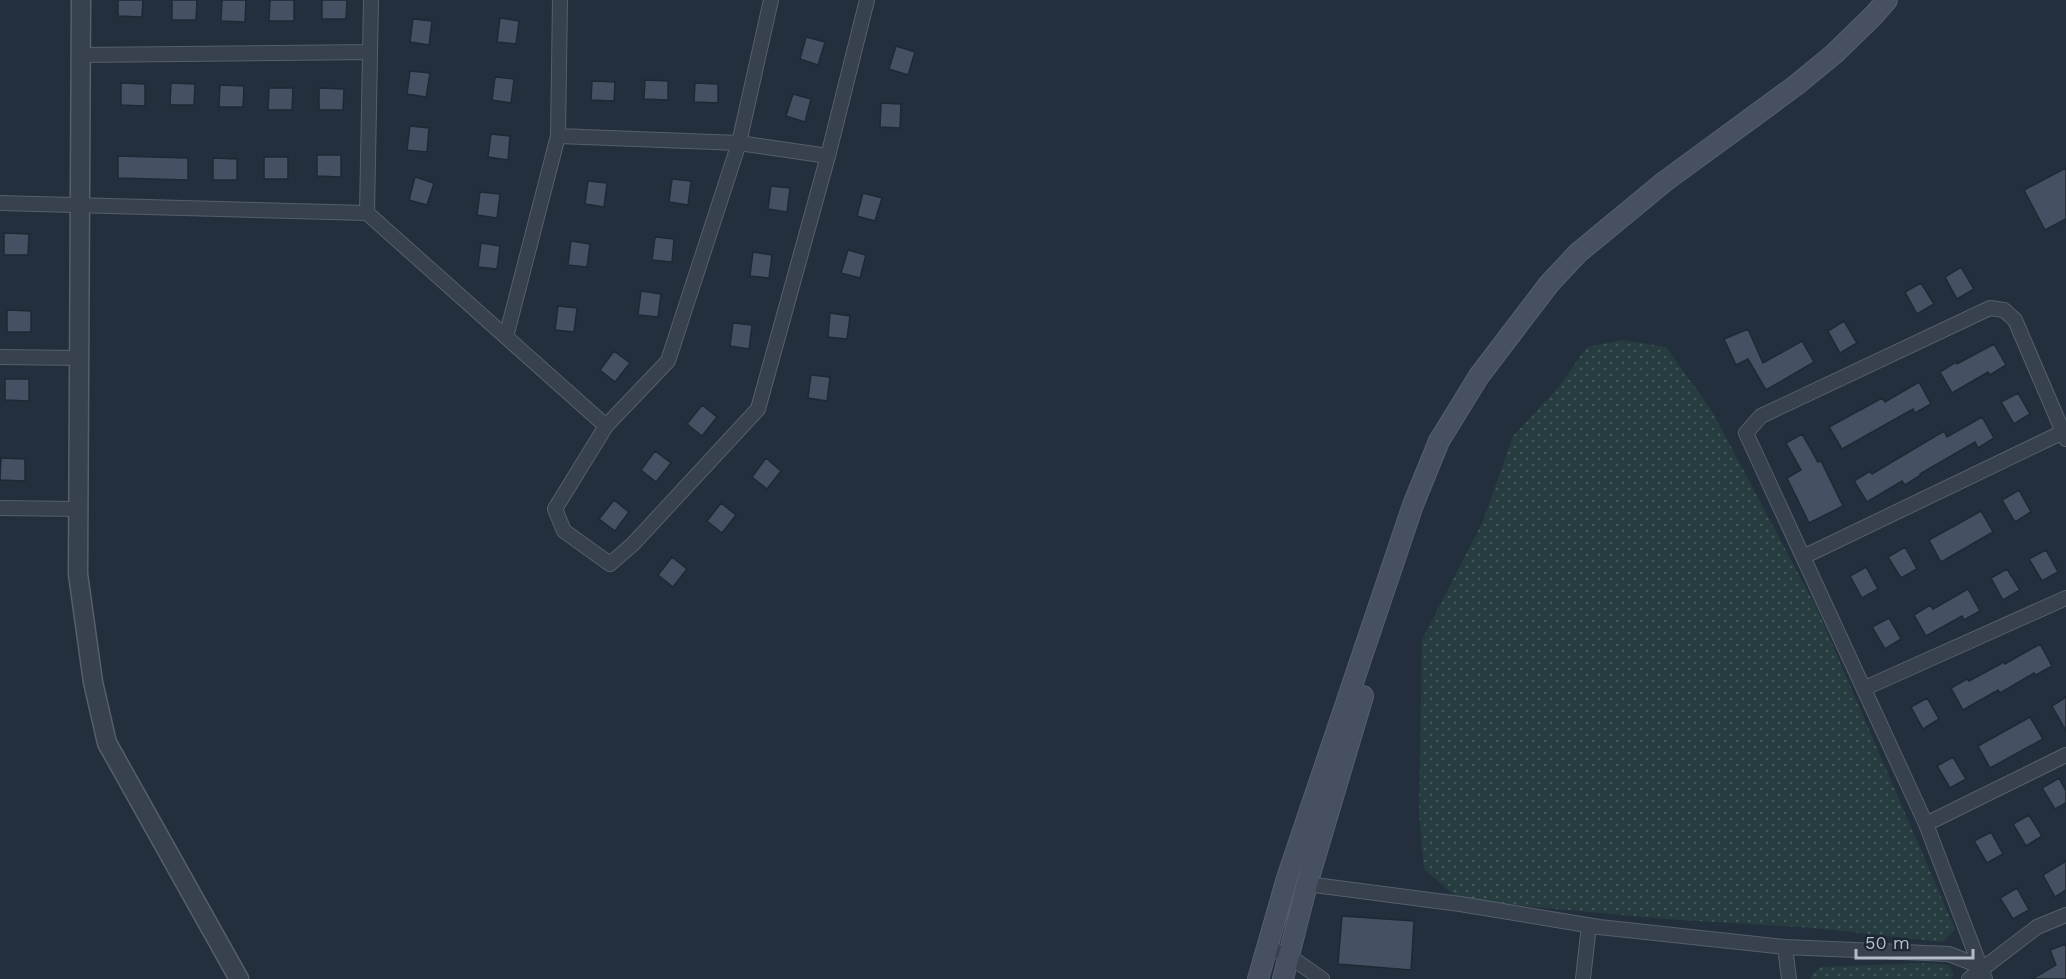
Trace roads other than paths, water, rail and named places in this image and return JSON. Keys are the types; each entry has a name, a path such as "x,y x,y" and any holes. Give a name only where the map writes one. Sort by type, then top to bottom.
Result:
{"main road":[{"path":"1258,979 1287,878 1413,505 1439,441 1479,376 1549,285 1578,253 1664,182 1834,54 1887,0"},
{"path":"1283,979 1307,884 1408,546 1446,449 1492,373 1570,276 1586,261 1658,201 1818,79 1844,57 1900,0"}],"street":[{"path":"81,0 78,574 93,682 107,743 239,979"},
{"path":"367,213 370,0"},
{"path":"506,337 558,136 560,0"},
{"path":"771,0 739,143 668,361 606,426 555,509 564,531 610,564 633,544 758,409 828,156 867,0"},
{"path":"81,55 370,52"},
{"path":"558,136 739,143 828,156"},
{"path":"0,203 367,213 606,426"},
{"path":"1803,556 2064,435 2015,320 2004,310 1990,308 1761,416 1746,433 1926,824 1984,973"},
{"path":"0,357 79,358"},
{"path":"0,508 78,509"},
{"path":"1865,688 2066,598"},
{"path":"1926,824 2066,755"},
{"path":"1307,884 1460,904 1589,925 1785,947 1949,954 1984,973"},
{"path":"1969,979 1984,973 2037,927 2066,915"},
{"path":"1583,979 1589,925"},
{"path":"1267,947 1289,956 1314,977"},
{"path":"1785,947 1789,979"}]}
